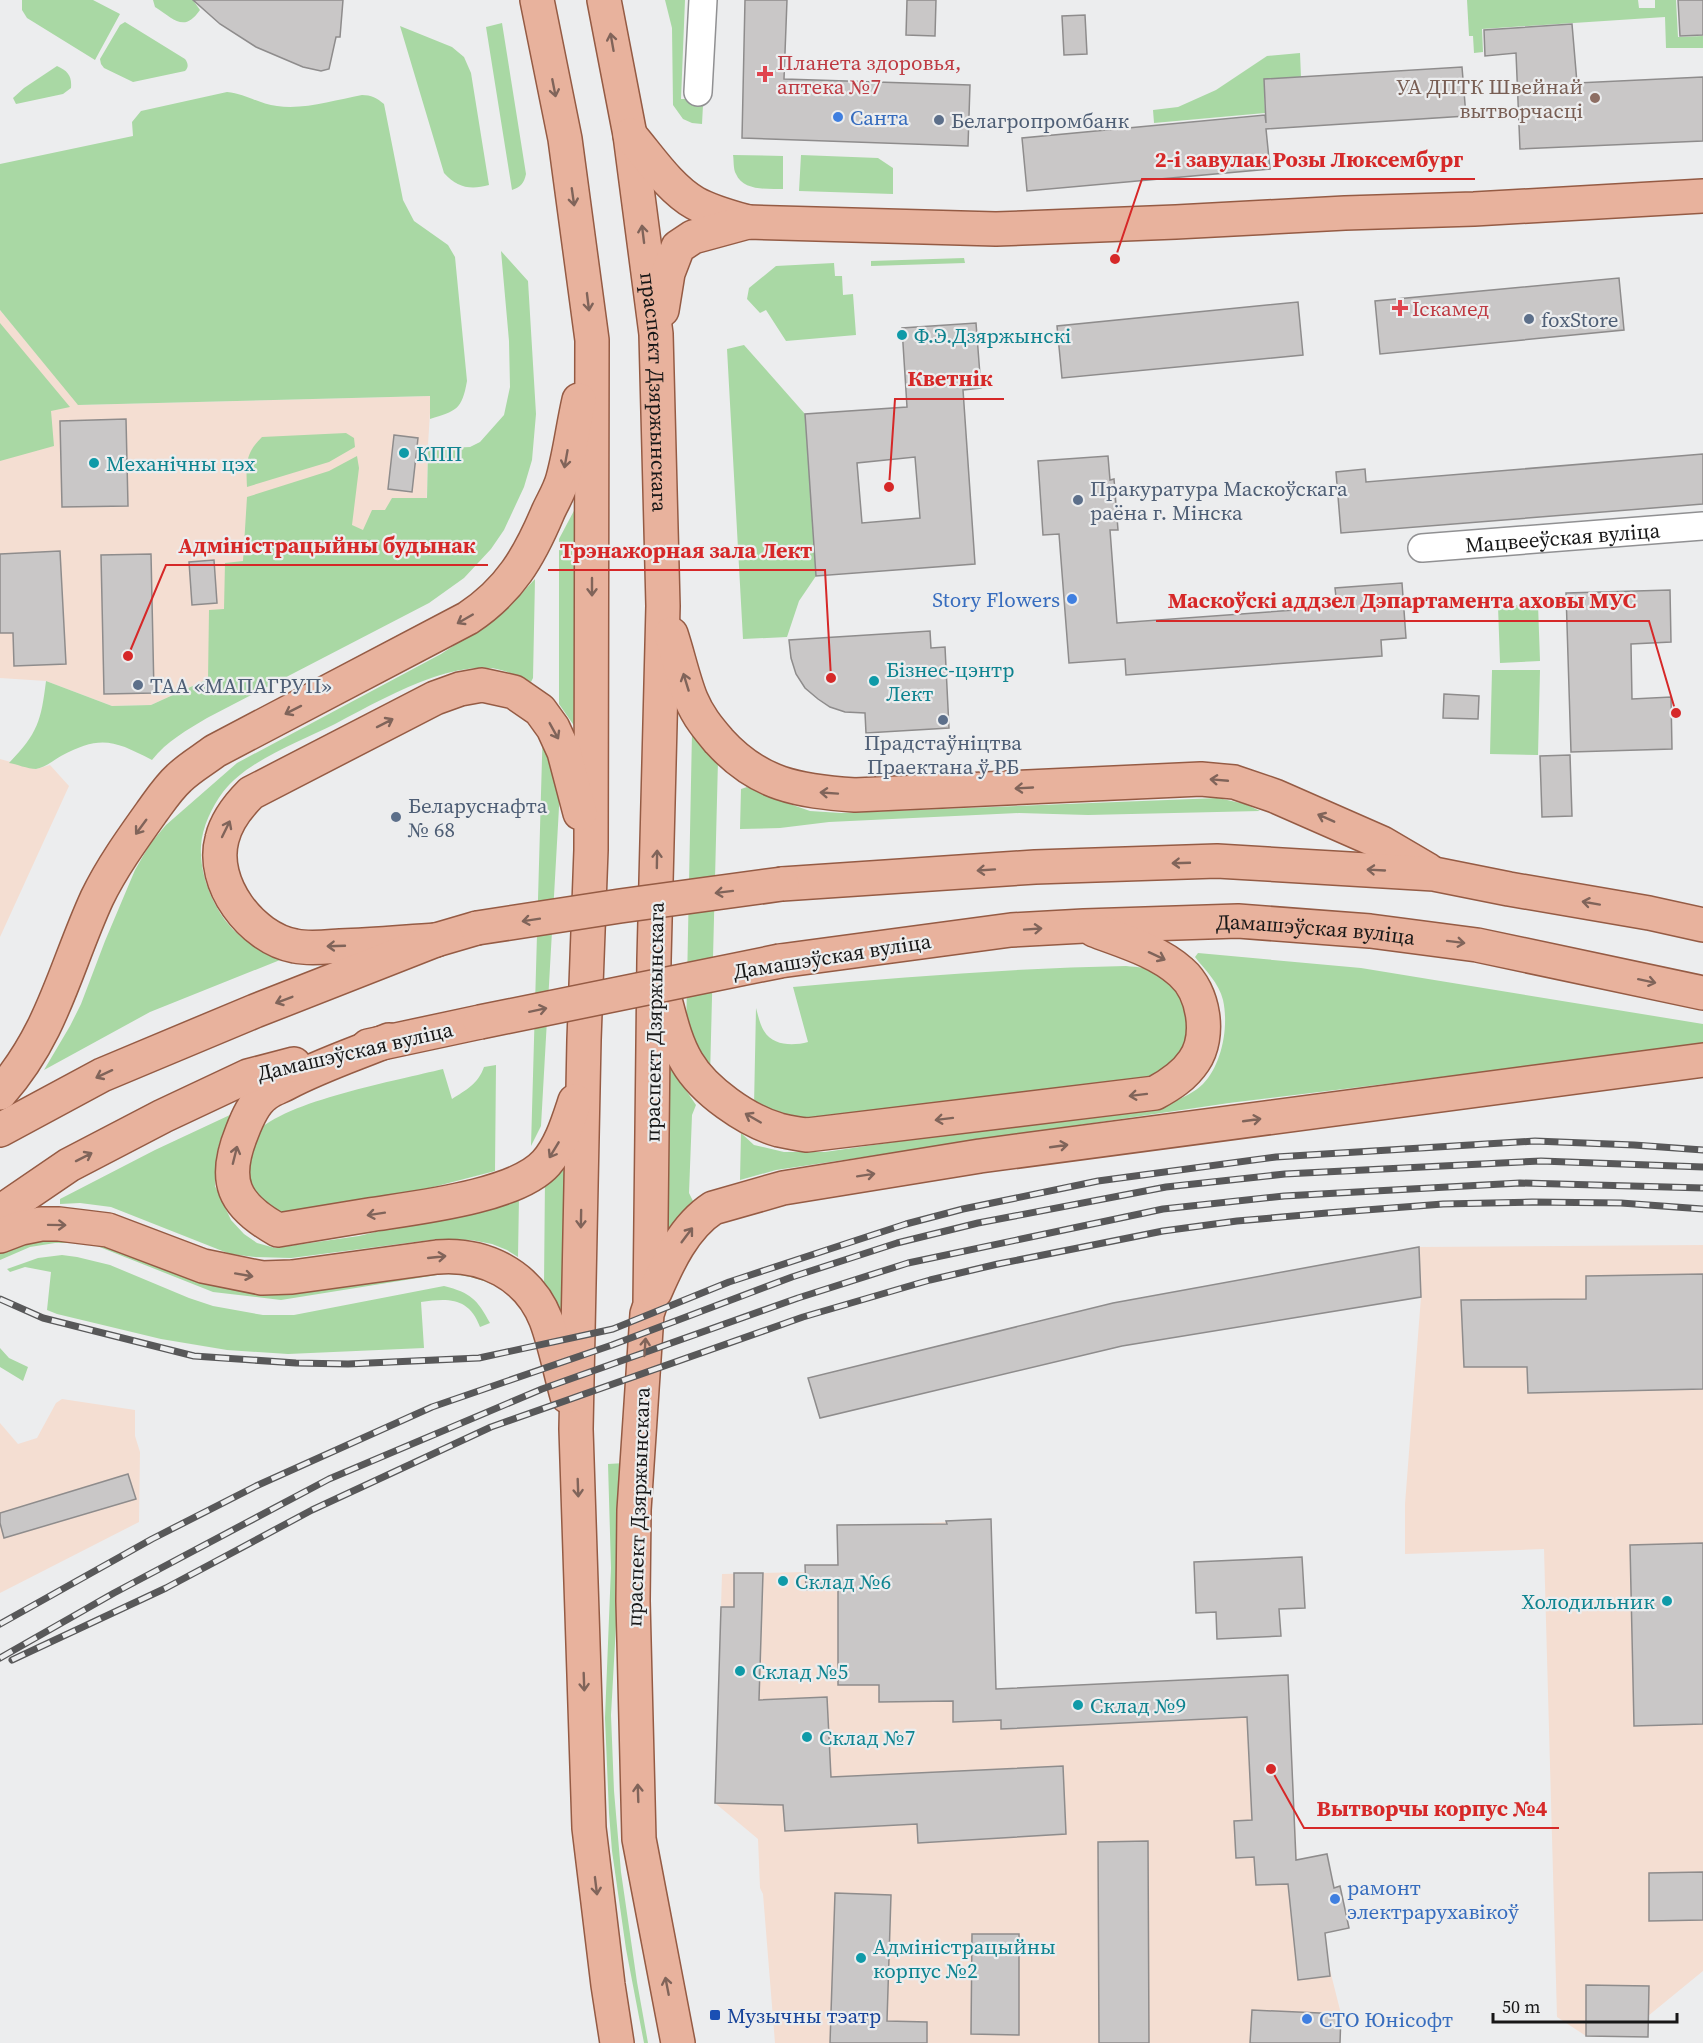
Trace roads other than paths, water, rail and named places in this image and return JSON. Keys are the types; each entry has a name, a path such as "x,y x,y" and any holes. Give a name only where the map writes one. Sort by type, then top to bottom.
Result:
{"main road":[{"path":"537,0 565,139 592,340 591,850 576,1429 589,1828 617,2043"},
{"name":"праспект Дзяржынскага","path":"604,0 630,135 656,334 663,606 654,960 650,1305 646,1326 634,1510 633,1601 639,1839 678,2043"},
{"path":"630,135 682,194 694,203 748,222 996,229 1474,209 1703,196"},
{"path":"656,334 668,273 678,247 693,237 748,222"},
{"path":"0,1093 30,1055 46,1024 97,899 111,873 133,838 179,777 215,751 468,618 489,604 515,576 535,542 563,479 592,340"},
{"path":"663,606 691,699 702,722 731,754 749,769 770,780 815,792 855,795 1201,779 1234,782 1275,796 1382,843 1434,874"},
{"path":"436,940 309,948 293,946 273,938 252,924 225,887 220,862 222,839 237,807 261,788 435,698 460,689 482,685 514,692 540,710 553,728 564,752 591,850"},
{"path":"0,1130 102,1075 255,1011 436,940 477,928 782,884 1035,867 1217,861 1434,874 1703,925"},
{"path":"1649,913 1703,914"},
{"name":"Дамашэўская вуліца","path":"0,1212 69,1165 163,1116 248,1076 389,1040 780,960 1011,930 1238,921 1370,931 1477,945 1703,993"},
{"path":"654,960 675,1035 687,1063 716,1097 762,1124 807,1135 1155,1093 1177,1081 1195,1060 1202,1044 1203,1022 1199,996 1183,973 1164,959 1084,926"},
{"path":"389,1040 301,1076 265,1094 248,1117 232,1158 231,1178 241,1201 258,1218 278,1230 450,1202 493,1191 531,1175 546,1164 567,1124 576,1095 584,1055"},
{"path":"650,1305 672,1254 708,1211 783,1188 980,1156 1703,1060"},
{"path":"0,1236 41,1224 108,1230 203,1266 262,1278 292,1277 454,1255 484,1261 515,1276 538,1303 546,1319 576,1429"}],"street":[{"path":"698,92 703,0"},
{"name":"Мацвееўская вуліца","path":"1422,548 1703,526"}],"railway":[{"path":"0,1299 43,1318 194,1356 348,1364 479,1358 613,1329 729,1282 906,1224 963,1209 1098,1181 1276,1157 1535,1141 1703,1150"},
{"path":"0,1624 152,1539 256,1486 432,1407 612,1345 792,1277 897,1243 978,1223 1166,1187 1285,1174 1541,1161 1703,1167"},
{"path":"0,1658 114,1593 329,1479 542,1389 798,1298 908,1263 1163,1209 1284,1196 1520,1183 1703,1188"},
{"path":"12,1660 166,1588 312,1510 491,1427 803,1317 930,1280 1163,1231 1237,1221 1443,1204 1621,1203 1703,1209"}],"place":[{"name":"Планета здоровья, аптека №7","path":"765,74"},
{"name":"УА ДПТК Швейнай вытворчасці","path":"1595,98"},
{"name":"Санта","path":"838,117"},
{"name":"Белагропромбанк","path":"939,120"},
{"name":"2-і завулак Розы Люксембург","path":"1115,259"},
{"name":"Іскамед","path":"1400,308"},
{"name":"foxStore","path":"1529,319"},
{"name":"Ф.Э.Дзяржынскі","path":"902,335"},
{"name":"КПП","path":"404,453"},
{"name":"Механічны цэх","path":"94,463"},
{"name":"Кветнік","path":"889,487"},
{"name":"Пракуратура Маскоўскага раёна г. Мінска","path":"1078,500"},
{"name":"Story Flowers","path":"1072,599"},
{"name":"Адміністрацыйны будынак","path":"128,656"},
{"name":"Трэнажорная зала Лект","path":"831,678"},
{"name":"Бізнес-цэнтр Лект","path":"874,681"},
{"name":"ТАА «МАПАГРУП»","path":"138,685"},
{"name":"Маскоўскі аддзел Дэпартамента аховы МУС","path":"1676,713"},
{"name":"Прадстаўніцтва Праектана ў РБ","path":"943,720"},
{"name":"Беларуснафта № 68","path":"396,817"},
{"name":"Склад №6","path":"783,1581"},
{"name":"Холодильник","path":"1667,1601"},
{"name":"Склад №5","path":"740,1671"},
{"name":"Склад №9","path":"1078,1705"},
{"name":"Склад №7","path":"807,1737"},
{"name":"Вытворчы корпус №4","path":"1271,1769"},
{"name":"рамонт электрарухавікоў","path":"1335,1899"},
{"name":"Адміністрацыйны корпус №2","path":"861,1958"},
{"name":"Музычны тэатр","path":"715,2015"},
{"name":"СТО Юнісофт","path":"1307,2019"}]}
